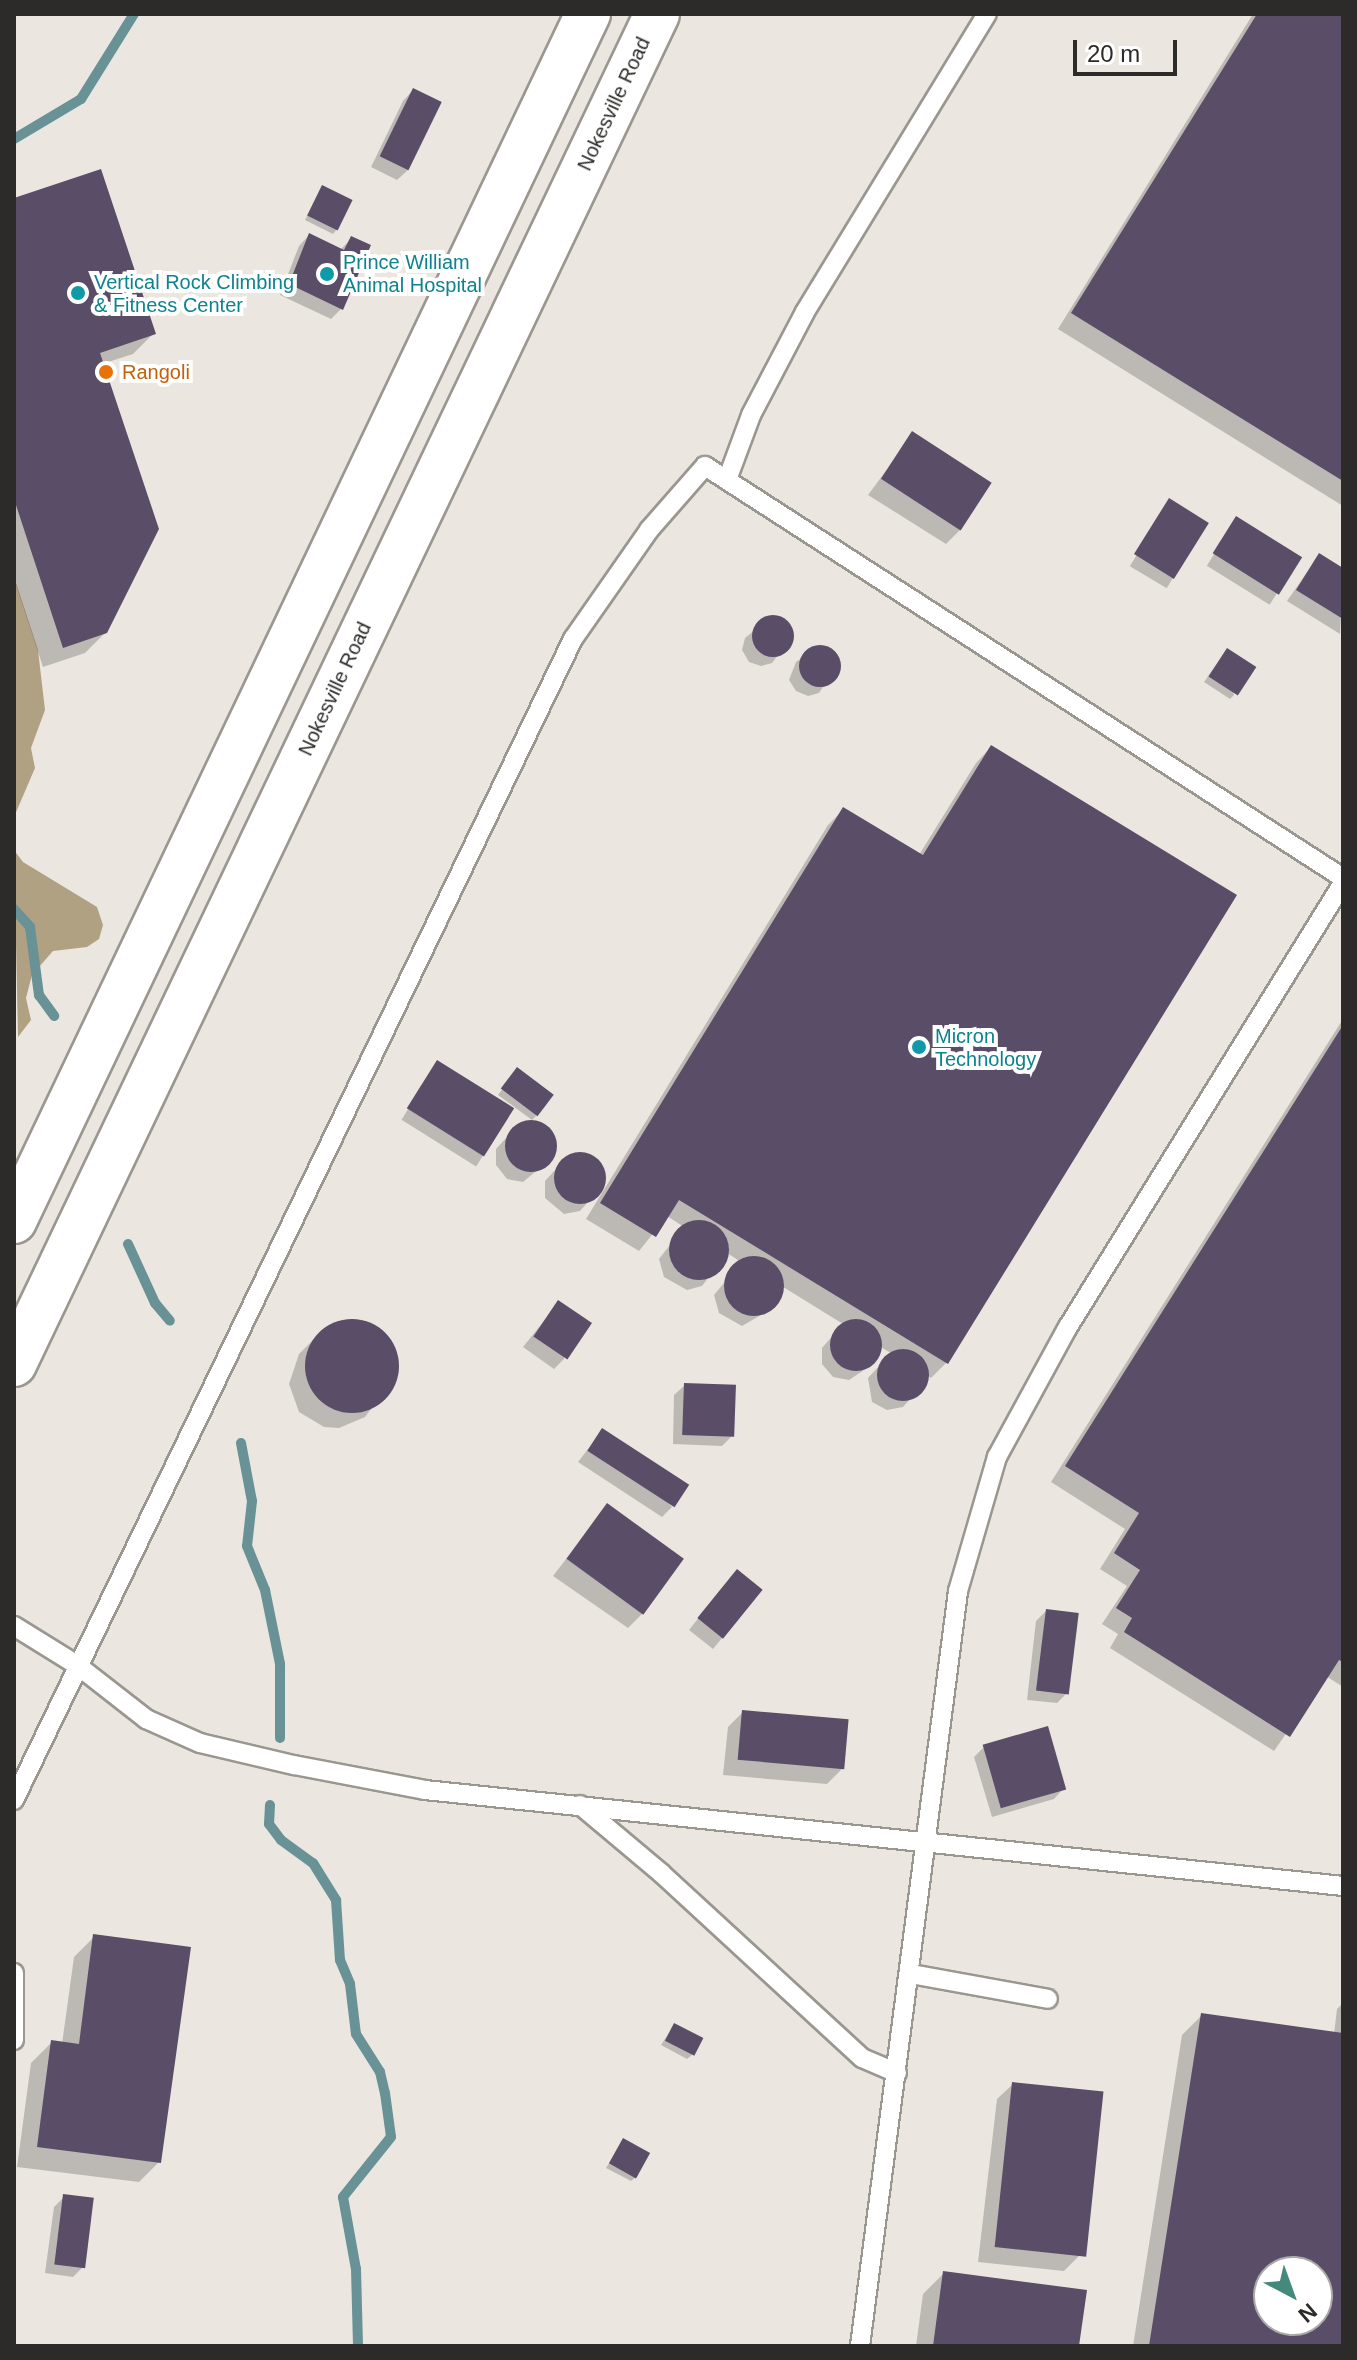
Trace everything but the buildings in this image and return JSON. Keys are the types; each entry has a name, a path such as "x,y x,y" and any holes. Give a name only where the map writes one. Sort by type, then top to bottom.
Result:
{"highway":[{"path":"14,1221 588,14"},
{"name":"Nokesville Road","path":"14,1364 657,14"}],"lane":[{"path":"727,480 751,415 805,312 987,14"},
{"path":"14,1800 573,639 649,530 705,466 1343,881 1068,1327 997,1457 958,1591 924,1839 911,1974 860,2346"},
{"path":"14,1626 77,1665 146,1719 200,1743 425,1790 924,1839 1343,1886"},
{"path":"580,1805 661,1873 862,2058 897,2073"},
{"path":"14,1973 14,2040"},
{"path":"911,1974 1048,1999"}],"shaded area":[{"path":"14,577 38,650 45,710 31,748 35,768 14,817"},
{"path":"14,850 23,862 97,907 103,925 99,939 87,947 53,951 32,975 26,998 31,1020 18,1037"}],"waterway":[{"path":"14,139 81,99 134,14"},
{"path":"14,909 30,927 39,995 54,1016"},
{"path":"128,1244 155,1303 170,1321"},
{"path":"241,1443 252,1501 247,1546 265,1590 280,1664 280,1738"},
{"path":"270,1805 269,1824 281,1840 313,1863 336,1900 340,1960 350,1984 356,2034 380,2072 385,2093 391,2137 343,2197 356,2269 358,2346"}],"place":[{"name":"Prince William Animal Hospital","path":"327,274"},
{"name":"Vertical Rock Climbing & Fitness Center","path":"78,293"},
{"name":"Rangoli","path":"106,372"},
{"name":"Micron Technology","path":"919,1047"}]}
